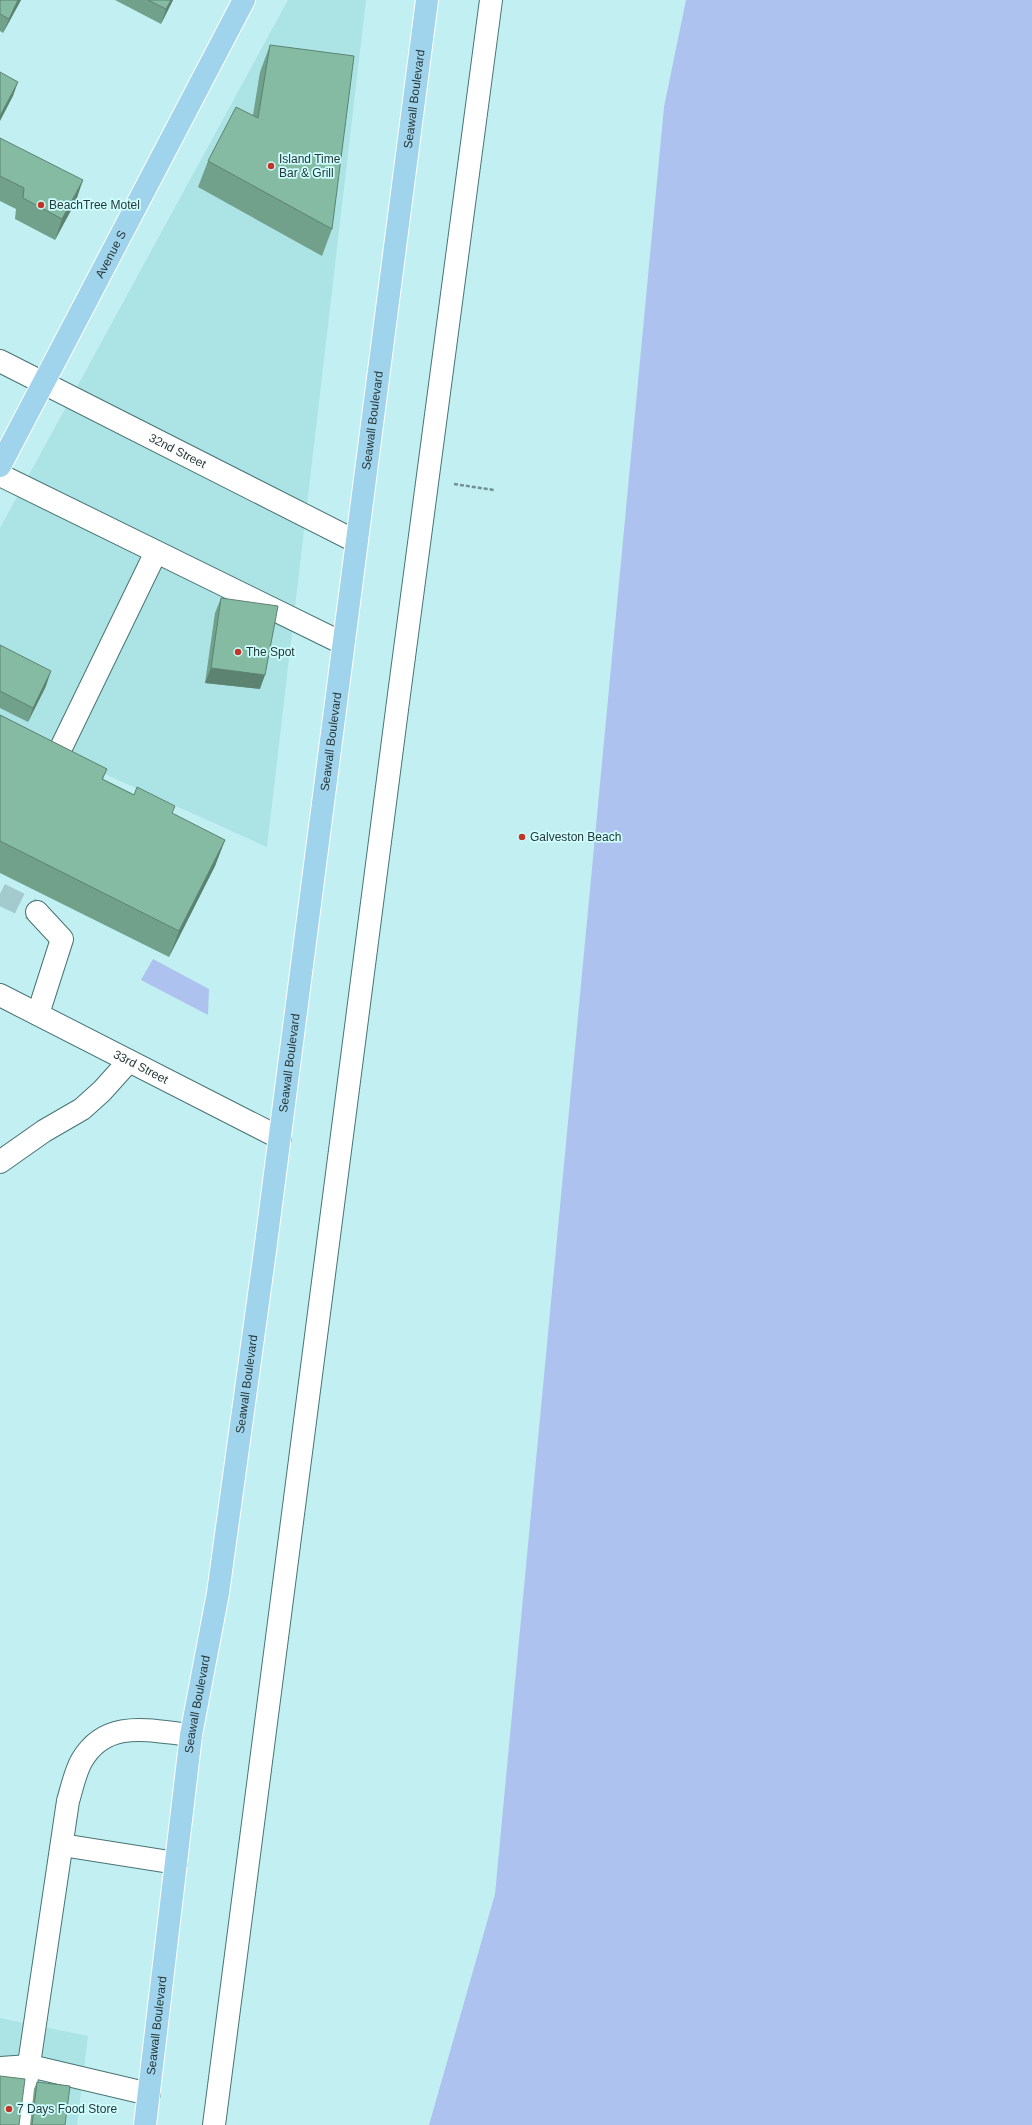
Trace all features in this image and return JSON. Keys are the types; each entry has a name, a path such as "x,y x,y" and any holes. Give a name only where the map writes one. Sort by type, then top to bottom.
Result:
{"main road":[{"name":"Avenue S","path":"0,466 244,0"},
{"name":"Seawall Boulevard","path":"145,2125 191,1735 218,1594 280,1138 342,643 427,0"}],"street":[{"path":"214,2125 398,702 491,0"},
{"name":"32nd Street","path":"0,361 356,541"},
{"path":"0,476 342,643"},
{"path":"0,729 48,754 60,750 156,552"},
{"path":"37,912 62,939 38,1014"},
{"name":"33rd Street","path":"0,995 280,1138"},
{"path":"0,1162 44,1131 82,1109 102,1091 129,1061"},
{"path":"20,2125 30,2066 68,1801 81,1761 92,1747 106,1736 128,1729 191,1735"},
{"path":"62,1846 176,1863"},
{"path":"0,2068 30,2066 149,2094"}],"path":[{"path":"472,487 494,490"}],"shaded area":[{"path":"288,0 366,0 267,847 0,727 0,528"},
{"path":"686,0 1032,0 1032,2125 429,2125 495,1894 664,107"},
{"path":"153,959 209,989 208,1015 141,980"},
{"path":"0,2018 88,2036 77,2125 0,2125"}],"building":[{"path":"0,0 18,0 9,19 0,14"},
{"path":"148,0 171,0 166,9"},
{"name":"Island Time Bar & Grill","path":"270,45 354,56 332,229 208,161 236,107 258,118"},
{"path":"0,72 18,82 0,116"},
{"path":"0,138 83,180 62,219 23,198 24,188 0,176"},
{"name":"The Spot","path":"221,598 278,606 265,675 211,668"},
{"path":"0,645 51,671 33,708 0,691"},
{"path":"0,715 107,769 102,779 134,795 137,787 175,806 172,813 225,840 179,931 0,841"},
{"path":"0,2076 25,2079 19,2125 0,2125"},
{"path":"37,2082 70,2086 65,2125 32,2125"}],"tunnel":[{"path":"0,894 37,912"}],"place":[{"name":"Island Time Bar & Grill","path":"271,166"},
{"name":"BeachTree Motel","path":"41,205"},
{"name":"The Spot","path":"238,652"},
{"name":"Galveston Beach","path":"522,837"},
{"name":"7 Days Food Store","path":"9,2109"}]}
